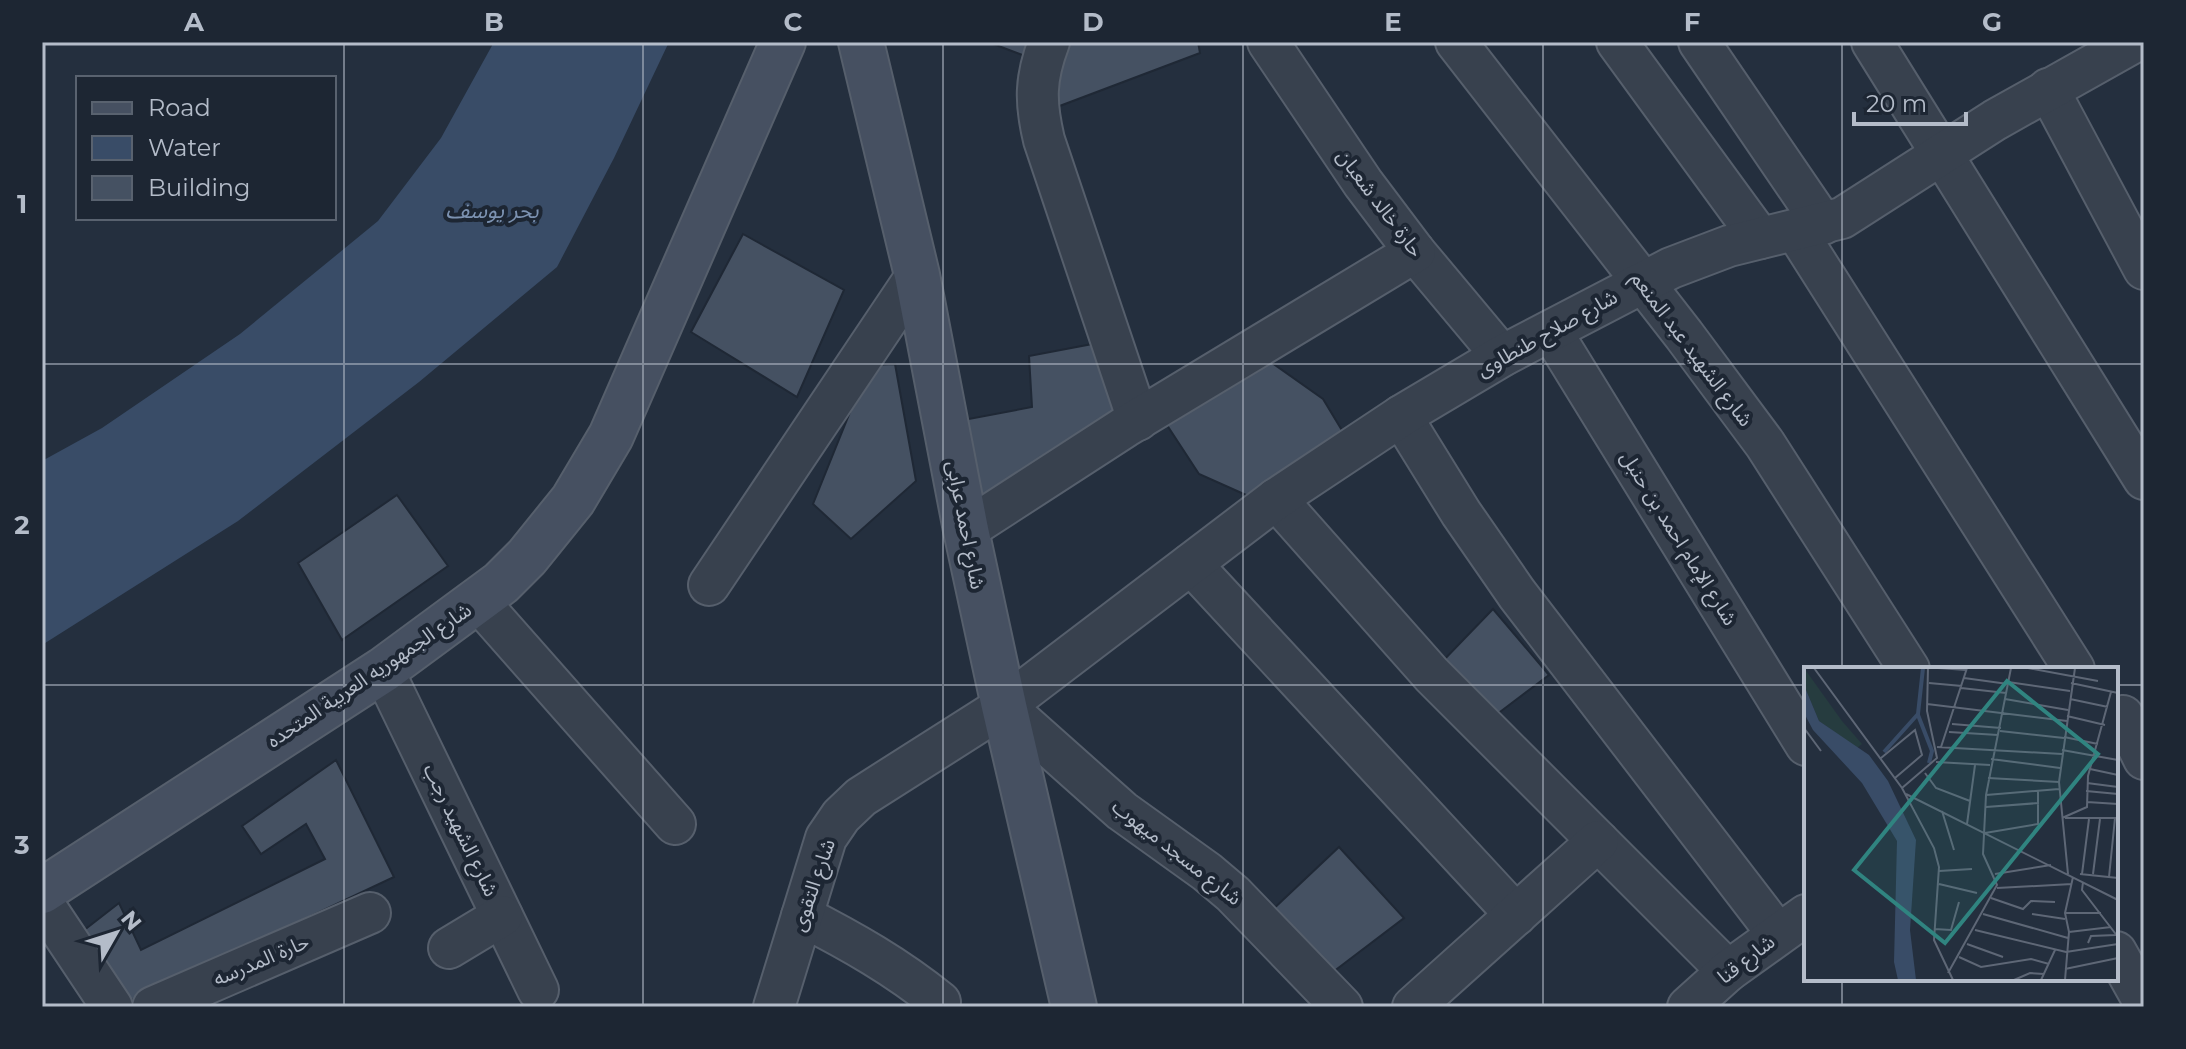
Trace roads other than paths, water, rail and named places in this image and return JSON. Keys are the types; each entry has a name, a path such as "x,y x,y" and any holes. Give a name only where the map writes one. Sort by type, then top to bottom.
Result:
{"street":[{"name":"شارع الجمهوريه العربية المتحده","path":"42,891 383,670 501,583 551,529 599,458 627,402 783,42"},
{"name":"شارع احمد عرابى","path":"861,42 917,275 966,530 1074,1007"},
{"path":"1049,42 1037,85 1036,106 1044,140 1138,420"},
{"name":"حارة خالد شعبان","path":"1268,42 1363,183 1415,252 1502,356"},
{"name":"شارع الشهيد عبد المنعم","path":"1456,42 1765,444 1908,667"},
{"path":"1617,42 1793,231"},
{"path":"1699,42 1793,231 2073,667"},
{"path":"1872,42 2144,479"},
{"name":"شارع صلاح طنطاوى","path":"1004,706 1276,499 1401,416 1502,356 1641,282 1699,256 1793,231 1861,208 1942,152 2048,89 2090,52 2134,42"},
{"path":"2048,89 2144,269"},
{"path":"966,530 1138,420 1415,252"},
{"path":"709,585 917,275"},
{"name":"شارع الإمام احمد بن حنبل","path":"1551,331 1804,742"},
{"path":"1401,416 1461,513 1517,594 1792,924"},
{"path":"1276,499 1432,675 1728,971"},
{"path":"1191,564 1516,915"},
{"path":"478,601 675,824"},
{"name":"شارع الشهيد رجب","path":"383,670 538,990"},
{"name":"شارع التقوى","path":"774,1007 826,838 841,816 861,797 1004,706"},
{"name":"شارع مسجد ميهوب","path":"1004,706 1122,811 1233,894 1342,1007"},
{"path":"2128,713 2144,759"},
{"path":"1413,1007 1598,841"},
{"path":"42,902 112,1007"},
{"name":"حارة المدرسه","path":"153,1007 370,913"},
{"path":"449,948 502,916"},
{"path":"802,916 867,950 905,974 940,1002"},
{"name":"شارع قنا","path":"1688,1007 1728,971 1792,924"},
{"path":"2118,956 2144,1002"}],"water":[{"name":"بحر يوسف","path":"494,42 669,42 614,158 557,267 419,382 238,521 42,645 42,461 102,428 240,334 378,221 441,138"}]}
